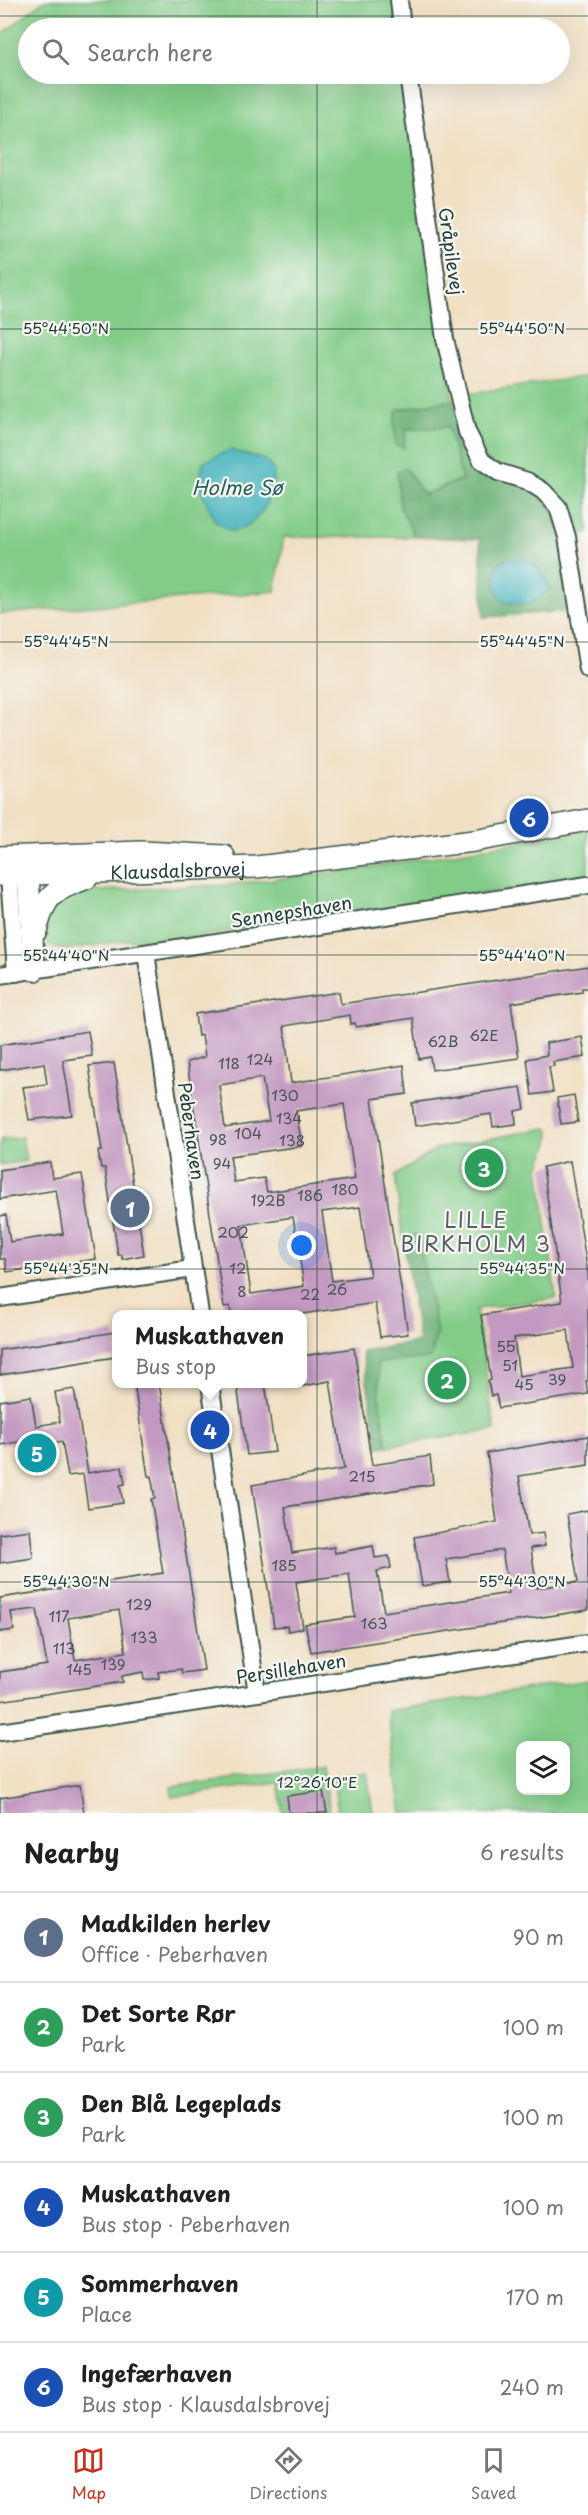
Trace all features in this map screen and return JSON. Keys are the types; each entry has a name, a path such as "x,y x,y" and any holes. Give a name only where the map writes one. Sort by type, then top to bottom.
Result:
{"street":[{"path":"399,0 401,18"},
{"name":"Gråpilevej","path":"409,84 446,339 467,432 482,461 498,472 527,481 543,491 558,507 567,537 588,670"},
{"name":"Klausdalsbrovej","path":"13,868 100,872 257,867 474,841 588,820"},
{"name":"Klausdalsbrovej","path":"13,868 142,852 243,857 357,855"},
{"path":"13,868 32,946"},
{"path":"13,868 17,973"},
{"path":"17,973 32,946 42,907 52,894 100,872"},
{"name":"Sennepshaven","path":"17,973 588,885"},
{"name":"Peberhaven","path":"146,953 199,1310"},
{"path":"0,1298 192,1269"},
{"path":"211,1388 257,1693"},
{"name":"Persillehaven","path":"0,1732 588,1643"}],"green space":[{"path":"44,0 394,0 397,18 22,18"},
{"path":"18,21 18,84 405,84 453,400 397,410 396,445 404,448 405,429 448,427 462,479 424,495 406,469 400,506 415,537 284,537 275,591 0,614 0,36"},
{"path":"588,376 588,533 569,537 485,458 460,395"},
{"path":"453,400 469,450 538,494 553,511 565,543 570,611 484,617 480,539 415,537 400,506 397,471 406,469 424,495 462,479 448,427 406,429 404,448 396,445 394,423 397,410"},
{"path":"584,831 588,833 588,878 167,941 128,940 64,950 49,946 43,925 49,910 74,892 224,885 354,870"},
{"path":"546,1128 550,1131 549,1143 539,1168 556,1298 476,1309 495,1430 387,1446 380,1404 377,1362 431,1358 418,1235 403,1237 395,1176 436,1149"},
{"path":"22,1137 26,1161 0,1165 0,1140"},
{"path":"418,1235 437,1332 431,1358 378,1363 380,1404 387,1446 378,1447 362,1351 419,1342 403,1237"},
{"path":"588,1680 588,1813 402,1813 387,1711"},
{"path":"323,1766 330,1813 283,1813 278,1782 172,1797 171,1787"},
{"path":"367,1772 373,1813 338,1813 333,1777"}],"water":[{"name":"Holme Sø","path":"230,450 265,460 274,471 271,491 263,510 250,524 231,531 215,521 199,485 203,462"},
{"path":"509,558 529,562 543,574 550,587 540,598 524,604 503,602 495,585 498,563"}],"building":[{"path":"588,966 588,988 582,988 582,992 511,1003 519,1058 432,1070 430,1057 419,1059 413,1018 356,1027 355,1023 351,1024 350,1015 284,1026 291,1083 404,1065 407,1094 372,1099 408,1334 380,1337 375,1303 307,1313 307,1310 230,1310 230,1306 224,1307 187,1062 205,1057 202,1035 198,1036 195,1014 339,992 341,1004","holes":["262,1078 269,1121 225,1128 219,1085","344,1104 355,1179 267,1192 264,1178 234,1182 230,1156 302,1146 296,1111","360,1207 370,1276 332,1281 322,1212","293,1217 304,1286 251,1294 241,1225"]},
{"path":"88,1031 92,1056 63,1060 72,1115 29,1120 23,1087 47,1084 44,1063 0,1070 0,1045"},
{"path":"582,1037 585,1057 553,1062 554,1066 549,1067 553,1092 532,1095 527,1059 547,1055 546,1043"},
{"path":"114,1063 144,1255 122,1259 122,1255 118,1255 105,1168 101,1168 98,1151 102,1151 89,1066"},
{"path":"521,1087 525,1109 515,1111 516,1124 493,1127 491,1114 415,1126 412,1103"},
{"path":"574,1095 578,1122 561,1124 557,1098"},
{"path":"570,1161 588,1274 588,1381 586,1381 588,1394 499,1408 496,1395 491,1396 488,1381 491,1380 481,1315 562,1302 543,1167","holes":["568,1330 573,1368 519,1376 514,1338"]},
{"path":"50,1162 52,1178 82,1174 96,1259 7,1272 5,1259 0,1259 0,1216 6,1215 10,1242 63,1234 56,1190 0,1199 0,1170"},
{"path":"112,1332 112,1357 0,1375 0,1350"},
{"path":"354,1348 372,1465 430,1456 433,1484 285,1507 292,1553 334,1547 335,1553 373,1546 375,1558 389,1556 391,1568 377,1571 384,1612 509,1593 502,1550 446,1559 450,1582 422,1586 414,1537 497,1522 487,1453 588,1436 588,1465 519,1476 529,1535 543,1533 545,1546 531,1548 537,1588 578,1582 567,1514 588,1510 588,1610 311,1652 305,1624 355,1617 349,1574 296,1582 303,1628 288,1631 287,1626 274,1627 252,1485 344,1469 330,1381 307,1385 307,1355"},
{"path":"135,1388 160,1388 204,1670 182,1673 181,1669 158,1672 159,1678 144,1680 143,1672 122,1676 123,1682 0,1701 0,1672 47,1665 37,1609 11,1612 14,1630 0,1632 0,1598 163,1573 151,1499 155,1498 151,1476 148,1476","holes":["119,1610 126,1652 75,1660 68,1618"]},
{"path":"237,1388 266,1388 275,1452 247,1455"},
{"path":"74,1389 88,1473 122,1467 125,1484 120,1485 123,1503 88,1508 83,1474 68,1476 62,1442 31,1447 30,1440 0,1445 0,1401 31,1396 36,1426 60,1422 55,1392"},
{"path":"30,1530 33,1558 0,1563 0,1534"},
{"path":"80,1785 84,1813 0,1813 0,1798"},
{"path":"323,1791 327,1813 289,1813 287,1796"}],"place":[{"name":"Ingefærhaven","path":"529,818"},
{"name":"Den Blå Legeplads","path":"484,1168"},
{"name":"Madkilden herlev","path":"130,1208"},
{"name":"Det Sorte Rør","path":"447,1380"},
{"name":"Muskathaven","path":"210,1430"},
{"name":"Sommerhaven","path":"37,1453"}],"district":[{"name":"LILLE BIRKHOLM 3","path":"476,1231"}]}
